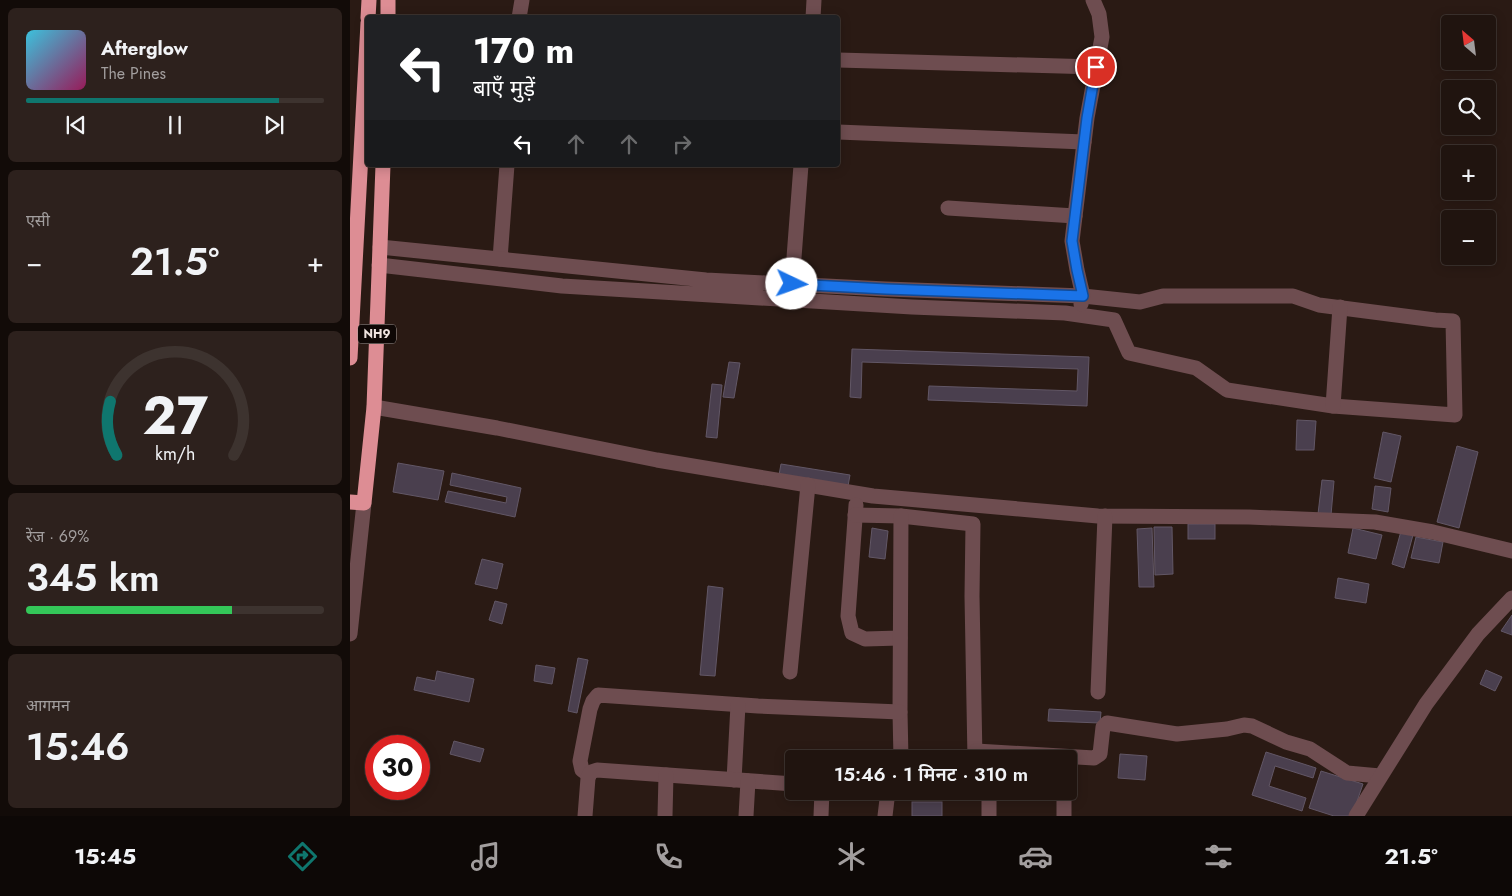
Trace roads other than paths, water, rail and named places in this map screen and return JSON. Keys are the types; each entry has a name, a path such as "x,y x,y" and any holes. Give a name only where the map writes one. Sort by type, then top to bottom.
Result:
{"highway":[{"path":"368,15 369,0"},
{"path":"388,0 388,15"},
{"path":"350,358 365,76"},
{"name":"NH9","path":"357,502 374,407 383,167"}],"street":[{"path":"520,15 522,0"},
{"path":"813,15 814,0"},
{"path":"1079,315 1083,296 1072,241 1087,118 1102,37 1099,14 1093,0"},
{"path":"840,60 1096,67"},
{"path":"840,132 1084,142"},
{"path":"508,167 507,260 512,280"},
{"path":"792,284 801,167"},
{"path":"948,208 1075,216"},
{"path":"379,265 581,287 912,307 1065,313 1114,320 1129,353 1196,368 1227,390 1333,406 1455,415 1453,321 1319,304 1293,296 1163,296 1140,302 1083,296 706,280 380,247"},
{"path":"1333,406 1340,307"},
{"path":"374,407 497,428 657,460 856,493 1105,516 1249,517 1375,522 1433,532 1512,551"},
{"path":"790,672 808,485"},
{"path":"856,493 848,616 852,633 865,639 900,638"},
{"path":"350,634 357,502"},
{"path":"855,515 901,516 973,524 972,596 982,750"},
{"path":"901,516 901,750"},
{"path":"1098,692 1105,516"},
{"path":"1356,816 1421,711 1446,676 1478,634 1512,598"},
{"path":"588,775 582,770 580,761 592,701 598,695 738,705 900,712"},
{"path":"738,705 741,780 746,816"},
{"path":"1077,758 1094,758 1098,756 1101,751 1102,727 1107,723 1177,734 1248,725 1286,742 1310,749 1347,773 1380,776"},
{"path":"588,775 597,770 785,783"},
{"path":"586,816 588,775"},
{"path":"665,816 666,775"},
{"path":"821,816 822,800"},
{"path":"884,816 887,800"},
{"path":"989,800 990,816"},
{"path":"1064,800 1064,816"}]}
